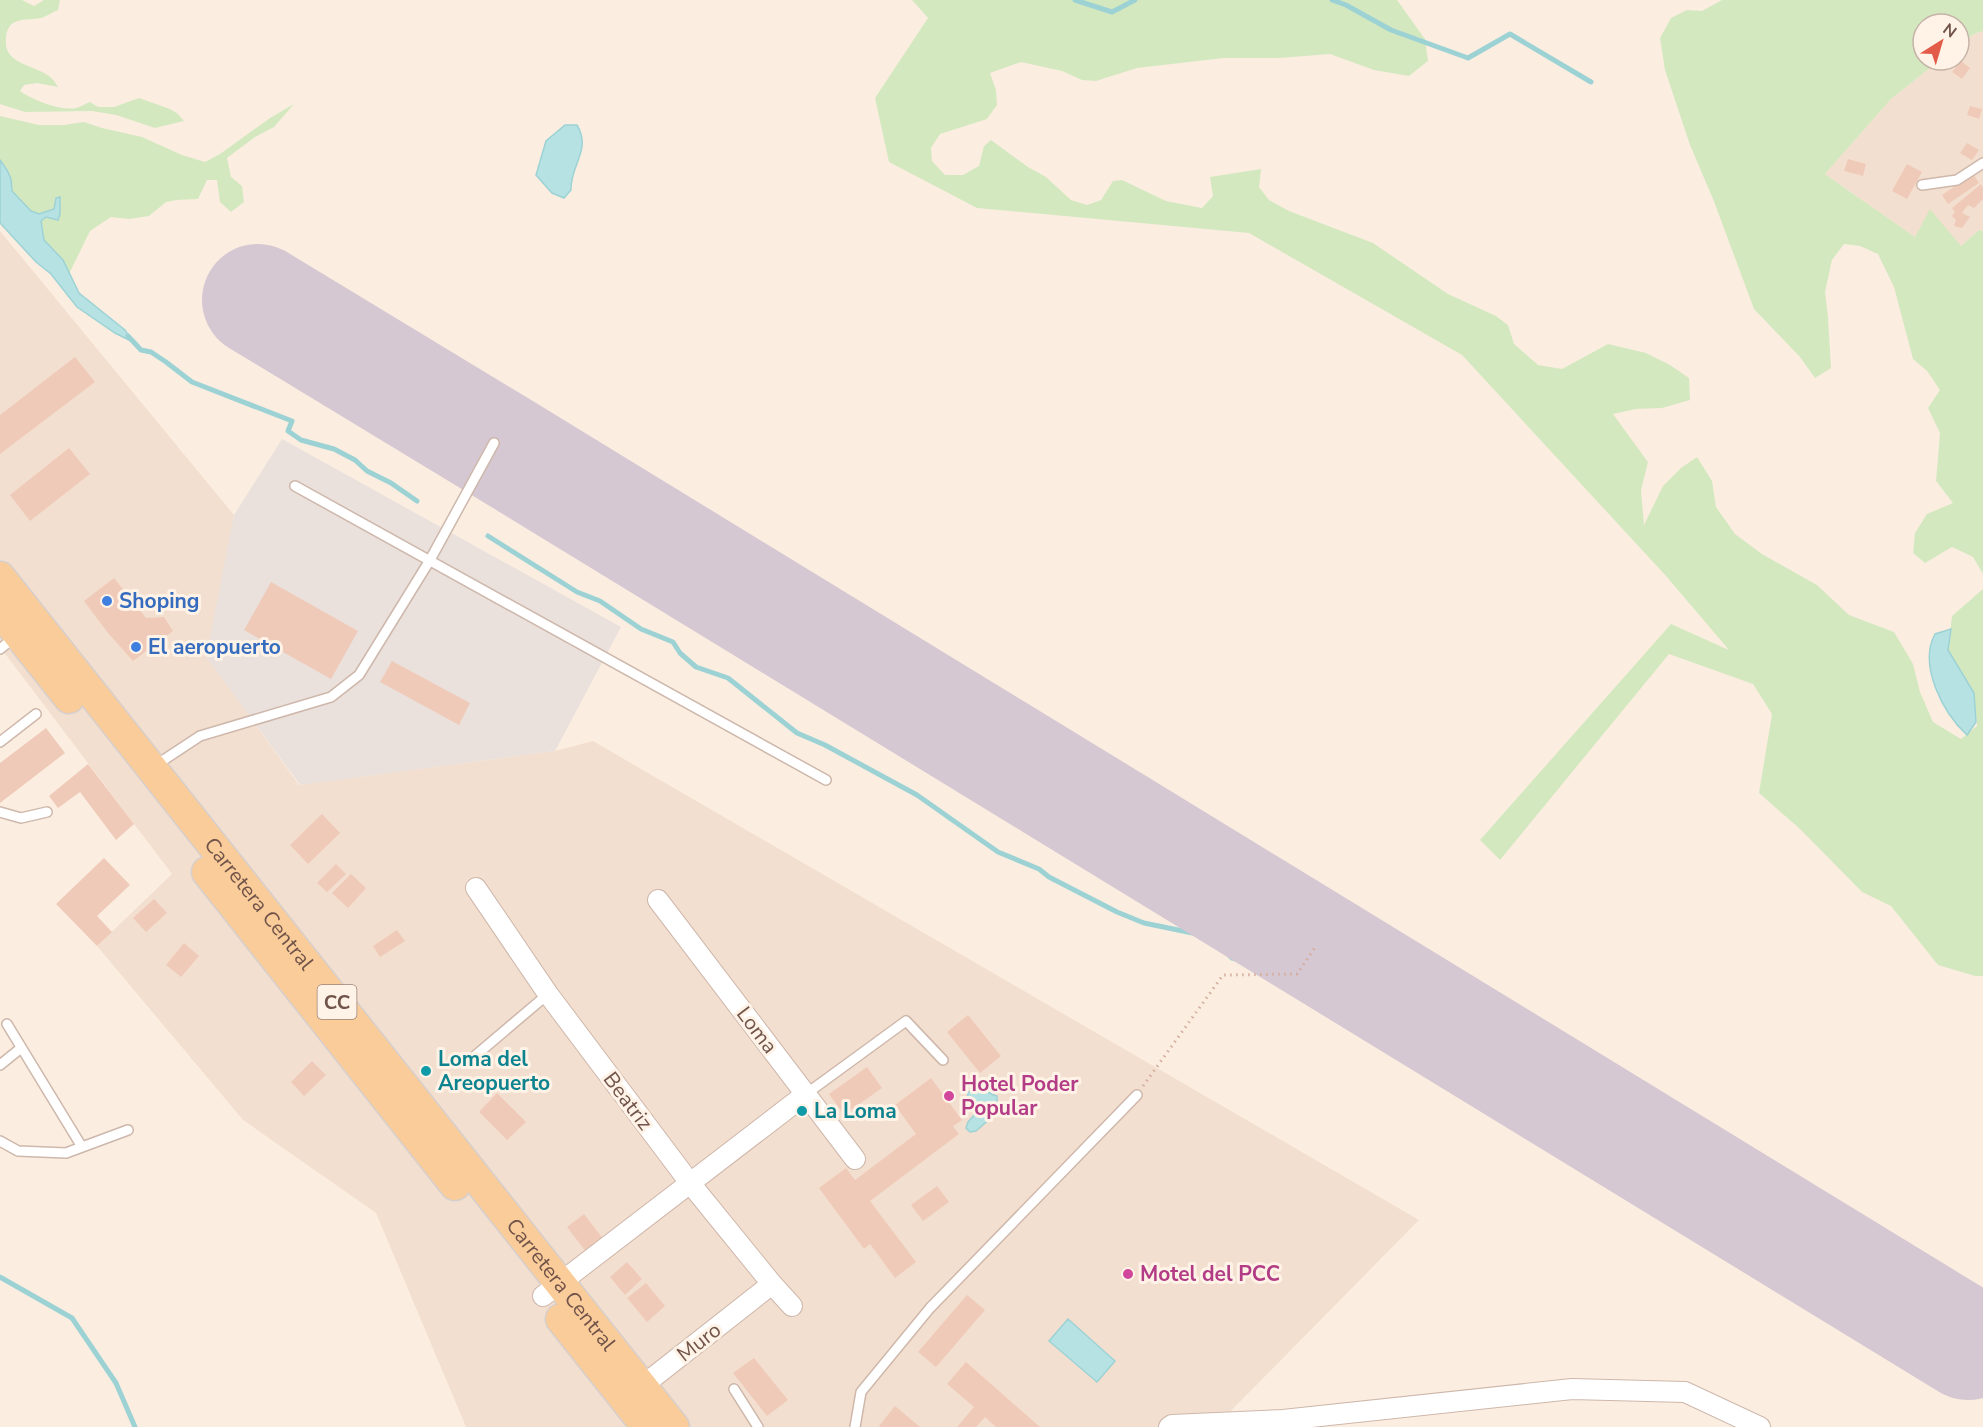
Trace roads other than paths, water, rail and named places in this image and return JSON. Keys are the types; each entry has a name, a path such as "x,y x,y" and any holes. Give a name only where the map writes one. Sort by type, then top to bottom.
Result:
{"main road":[{"name":"Carretera Central","path":"0,577 13,629 143,774 634,1393 674,1427"},
{"name":"Carretera Central","path":"634,1393 647,1427"}],"street":[{"name":"Beatriz","path":"476,888 548,994 690,1183 792,1306"},
{"name":"Loma","path":"658,900 855,1160"},
{"path":"552,1289 806,1094"},
{"name":"Muro","path":"634,1393 772,1284"},
{"path":"1169,1427 1172,1425 1283,1420 1572,1389 1685,1392 1760,1427"}],"lane":[{"path":"1922,185 1957,180 1983,163"},
{"path":"143,774 200,736 332,697 359,675 430,560 494,443"},
{"path":"295,486 826,780"},
{"path":"0,742 36,714"},
{"path":"0,812 21,818 47,812"},
{"path":"469,1061 548,994"},
{"path":"806,1094 906,1021 943,1060"},
{"path":"7,1024 82,1147"},
{"path":"0,1065 21,1048"},
{"path":"855,1427 861,1392 930,1308 1137,1095"},
{"path":"0,1142 18,1151 66,1153 128,1130"},
{"path":"734,1389 758,1427"}],"water":[{"path":"565,125 577,125 582,142 571,190 564,198 552,193 536,175 546,141"},
{"path":"0,160 11,179 12,191 31,211 39,214 54,209 56,198 60,197 58,220 46,217 41,221 44,240 63,260 79,293 125,330 133,342 115,333 77,307 51,274 36,262 0,223"},
{"path":"1951,629 1948,650 1974,693 1976,722 1967,735 1949,714 1931,674 1929,660 1935,634"},
{"path":"974,1087 997,1096 997,1102 993,1106 992,1117 976,1131 970,1132 966,1128 976,1113 967,1101 968,1093"},
{"path":"1068,1319 1115,1361 1097,1382 1049,1341"}],"waterway":[{"path":"1075,0 1112,12 1135,0"},
{"path":"1332,0 1346,5 1391,30 1468,58 1510,34 1591,82"},
{"path":"128,336 141,350 151,352 192,382 292,421 288,431 301,440 334,449 355,460 367,471 391,483 417,501"},
{"path":"488,536 577,592 600,601 641,629 673,642 680,653 696,667 728,678 797,733 825,745 917,795 998,852 1039,869 1049,877 1117,912 1144,923 1212,937 1232,958 1263,965"},
{"path":"0,1277 72,1318 116,1383 135,1427"}],"place":[{"name":"Shoping","path":"107,601"},
{"name":"El aeropuerto","path":"136,647"},
{"name":"Loma del Areopuerto","path":"426,1071"},
{"name":"Hotel Poder Popular","path":"949,1096"},
{"name":"La Loma","path":"802,1111"},
{"name":"Motel del PCC","path":"1128,1274"}]}
